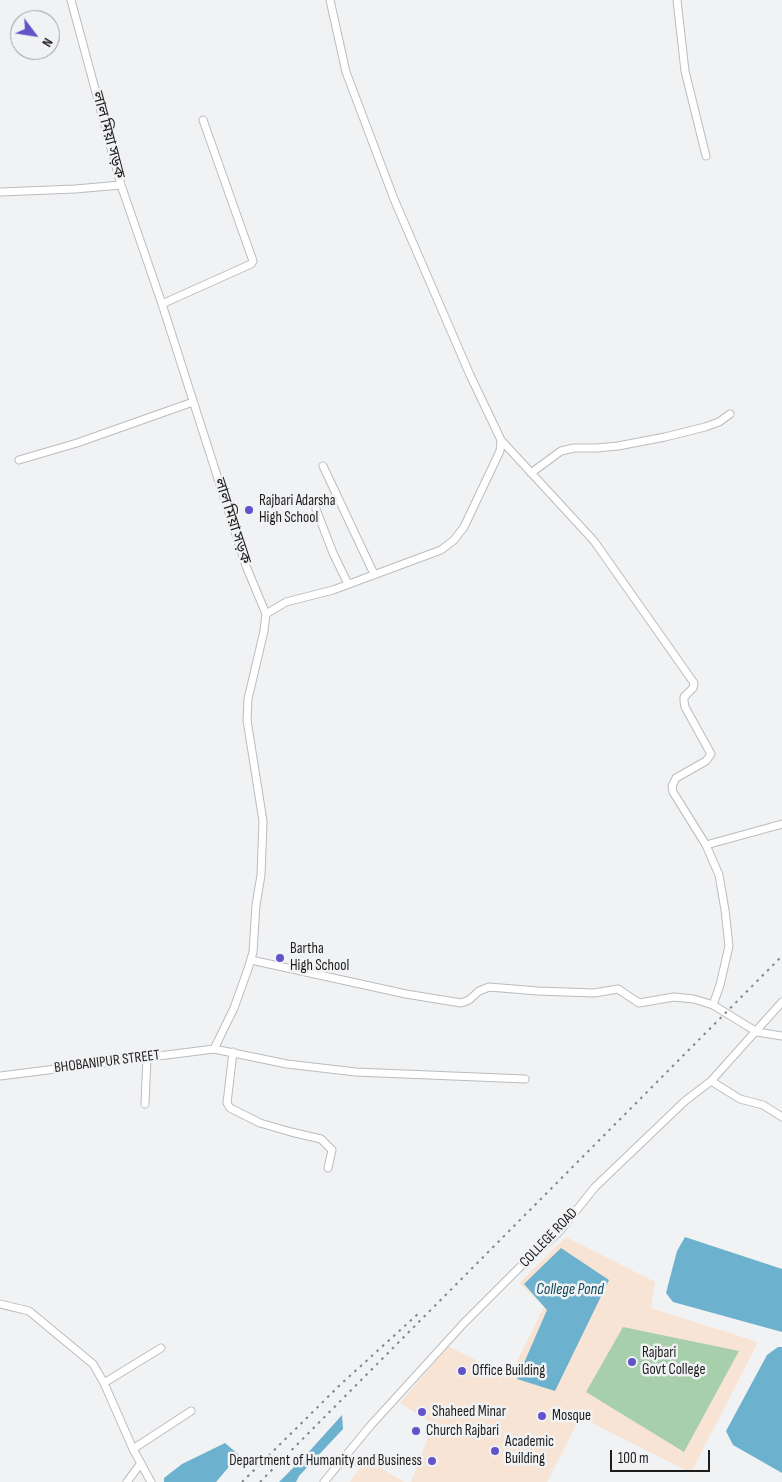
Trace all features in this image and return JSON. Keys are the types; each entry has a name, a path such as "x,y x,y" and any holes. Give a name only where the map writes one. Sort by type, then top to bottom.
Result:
{"street":[{"name":"লাল মিয়া সড়ক","path":"71,0 121,185 162,304 246,566 266,614"},
{"path":"330,0 346,72 391,190 501,440 594,541 692,678 693,688 687,693 684,701 711,754 706,761 676,778 672,786 673,792 706,845 719,875 726,910 729,946 720,985 713,1005"},
{"path":"677,0 684,71 706,156"},
{"path":"162,304 251,264 253,261 203,120"},
{"path":"0,192 121,185"},
{"path":"19,460 77,443 193,402"},
{"path":"531,473 561,451 574,448 618,446 665,437 705,427 719,422 730,414"},
{"path":"214,1049 234,1008 251,960 261,875 263,821 247,720 248,699 264,631 266,614 286,602 333,590 441,550 454,540 464,527 500,451 501,440"},
{"path":"323,466 374,574"},
{"path":"316,509 333,553 348,584"},
{"path":"706,845 782,824"},
{"path":"251,960 406,994 461,1003 470,1000 479,991 489,987 538,991 594,992 618,989 639,1004 674,996 694,999 713,1005 757,1032 782,1036"},
{"name":"COLLEGE ROAD","path":"324,1482 370,1425 463,1324 520,1267 559,1232 595,1187 685,1101 711,1081 782,1002"},
{"name":"BHOBANIPUR STREET","path":"0,1076 214,1049 287,1064 356,1072 525,1079"},
{"path":"233,1052 227,1104 230,1108 260,1123 321,1139 332,1150 328,1168"},
{"path":"145,1104 147,1057"},
{"path":"711,1081 740,1100 763,1105 782,1117"},
{"path":"0,1304 29,1311 93,1364 104,1383 133,1449 151,1482"},
{"path":"104,1383 161,1348"},
{"path":"133,1449 191,1411"},
{"path":"127,1482 141,1464"}],"shaded area":[{"name":"Rajbari Govt College","path":"566,1237 655,1282 651,1308 758,1342 691,1473 580,1417 547,1482 411,1482 433,1424 400,1403 448,1346 509,1377 544,1307 519,1283"},
{"path":"366,1459 404,1482 350,1482"}],"green space":[{"path":"623,1327 739,1351 684,1452 586,1392"}],"water":[{"path":"685,1237 782,1269 782,1332 673,1302 666,1293 677,1251"},
{"name":"College Pond","path":"561,1248 609,1280 555,1391 517,1379 547,1310 524,1284"},
{"path":"778,1347 782,1347 782,1473 733,1445 726,1431 767,1355"},
{"path":"342,1415 343,1429 299,1476 296,1482 279,1482 306,1455"},
{"path":"225,1443 239,1455 216,1482 164,1482 164,1478 182,1464"}],"railway":[{"path":"260,1482 782,956"},
{"path":"242,1482 341,1384 419,1313"}],"place":[{"name":"Rajbari Adarsha High School","path":"249,510"},
{"name":"Bartha High School","path":"280,958"},
{"name":"Rajbari Govt College","path":"632,1362"},
{"name":"Office Building","path":"462,1371"},
{"name":"Shaheed Minar","path":"422,1412"},
{"name":"Mosque","path":"542,1416"},
{"name":"Church Rajbari","path":"416,1431"},
{"name":"Academic Building","path":"495,1451"},
{"name":"Department of Humanity and Business","path":"432,1461"}]}
